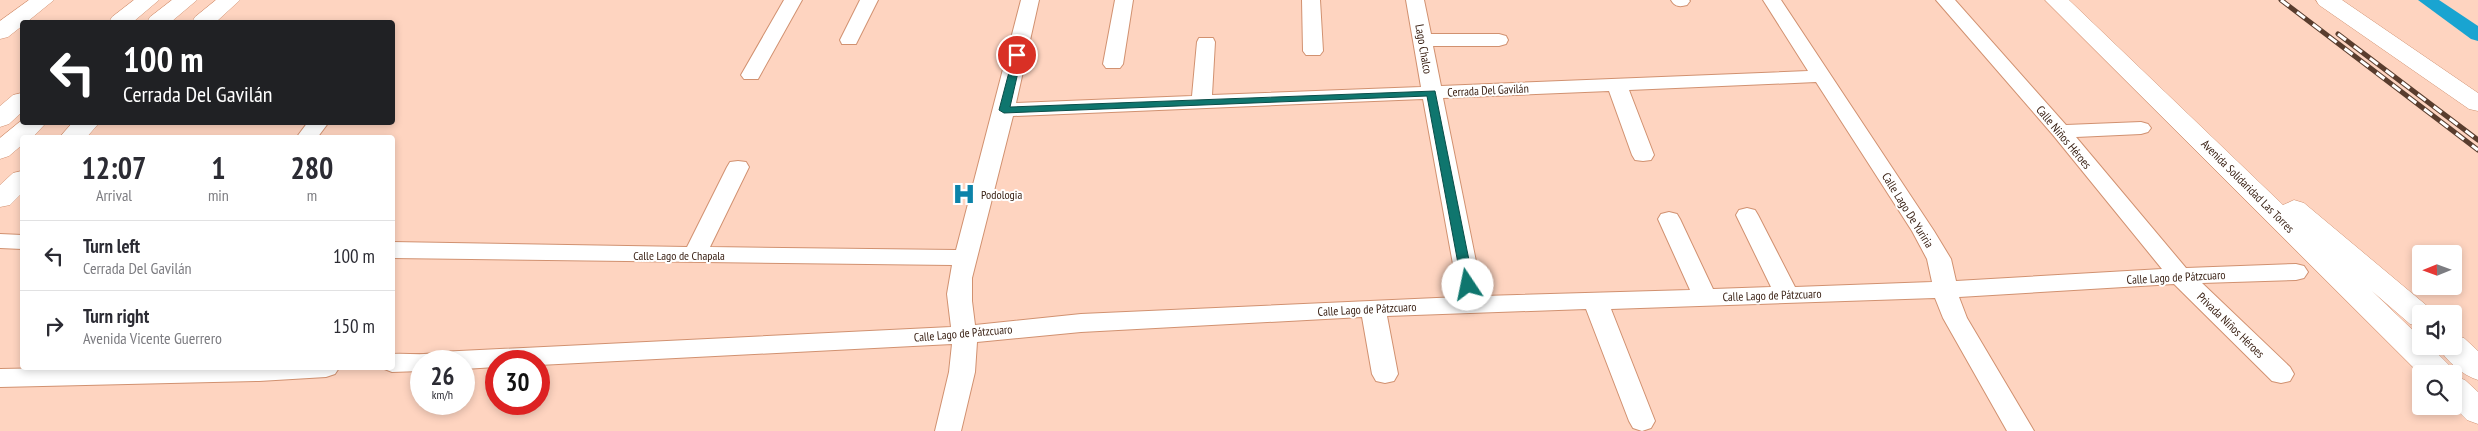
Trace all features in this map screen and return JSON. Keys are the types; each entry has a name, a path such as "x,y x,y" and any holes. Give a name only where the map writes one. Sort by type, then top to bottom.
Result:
{"main road":[{"path":"0,32 43,0"},
{"path":"123,20 148,0"},
{"path":"161,20 186,0"},
{"path":"205,20 228,0"},
{"name":"Avenida Solidaridad Las Torres","path":"2056,0 2430,365"},
{"path":"2327,0 2478,104"},
{"path":"2431,70 2478,109"},
{"path":"0,118 20,102"},
{"path":"0,151 31,125"},
{"path":"74,135 85,125"},
{"path":"2193,132 2343,249 2412,309"},
{"path":"0,199 20,182"},
{"path":"2462,354 2478,369"},
{"path":"2462,396 2478,412"}],"street":[{"path":"751,75 793,0"},
{"path":"849,40 869,0"},
{"path":"948,431 963,356 964,335 957,297 965,258 1004,110 1030,0"},
{"path":"1113,64 1124,0"},
{"path":"1311,0 1313,51"},
{"name":"Lago Chalco","path":"1415,0 1472,304"},
{"name":"Calle Lago De Yuriria","path":"1772,0 1823,76 1939,259 1944,276 1944,290 1955,318 2021,431"},
{"name":"Calle Niños Héroes","path":"1945,0 2060,131 2180,276"},
{"path":"1423,40 1499,40"},
{"path":"1202,102 1206,42"},
{"name":"Cerrada Del Gavilán","path":"1004,110 1432,93 1616,83 1823,76"},
{"path":"1616,83 1643,155"},
{"path":"308,135 317,125"},
{"path":"2060,131 2141,128"},
{"path":"695,254 738,167"},
{"path":"1747,215 1787,295"},
{"path":"1669,219 1705,297"},
{"path":"0,241 20,242"},
{"name":"Calle Lago de Chapala","path":"395,250 965,258"},
{"name":"Calle Lago de Pátzcuaro","path":"475,359 964,335 1081,324 1373,308 1944,290 2180,276 2296,272"},
{"name":"Privada Niños Héroes","path":"2180,276 2280,374"},
{"path":"1595,300 1642,421"},
{"path":"1373,308 1385,374"},
{"path":"395,363 410,362"},
{"path":"0,378 292,370"}],"waterway":[{"path":"2427,0 2478,35"}],"railway":[{"path":"2281,0 2478,150"},
{"path":"2338,34 2478,140"}],"place":[{"name":"Podologia","path":"964,194"}],"route":[{"path":"1017,55 1004,110 1432,93 1468,285"}]}
